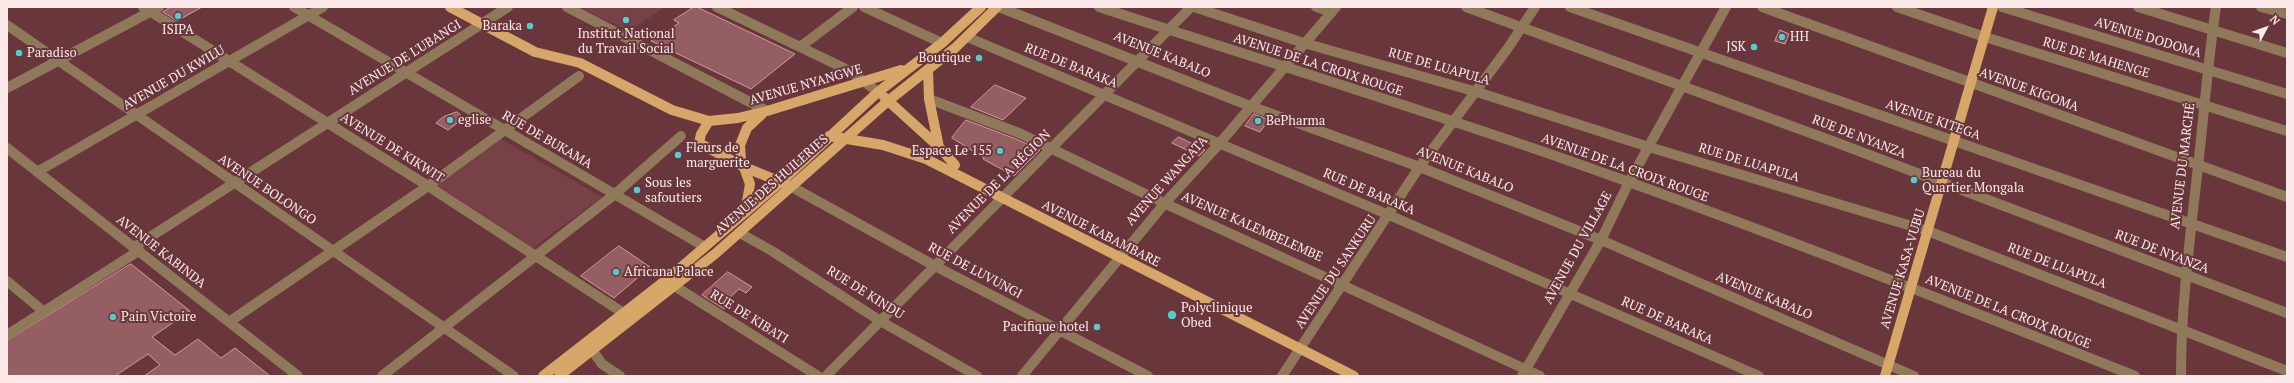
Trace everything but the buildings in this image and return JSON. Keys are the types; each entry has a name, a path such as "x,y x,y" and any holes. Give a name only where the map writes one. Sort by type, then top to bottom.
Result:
{"main road":[{"name":"AVENUE NYANGWE","path":"450,7 535,52 580,63 672,110 709,121 738,118 767,111 908,68"},
{"name":"AVENUE DES HUILERIES","path":"559,376 671,284 705,247 782,181 878,92 942,43 981,7"},
{"name":"AVENUE DES HUILERIES","path":"543,376 625,314 671,284 740,233 888,101 967,37 998,7"},
{"name":"AVENUE KASA-VUBU","path":"1886,370 1912,288 1993,7"},
{"path":"928,69 929,99 939,147"},
{"path":"878,92 939,147 955,165"},
{"path":"745,213 750,196 749,179 739,151 744,131 752,121 767,111"},
{"path":"709,121 701,134 699,143 744,167 782,181 792,187"},
{"name":"AVENUE KABAMBARE","path":"829,136 896,148 926,159 1118,258 1354,376"}],"street":[{"path":"7,88 59,60 146,9 159,7"},
{"name":"RUE DE BUKAMA","path":"294,7 705,247"},
{"name":"AVENUE DU KWILU","path":"38,172 323,7"},
{"name":"AVENUE DE L'UBANGI","path":"7,335 233,183 508,7"},
{"path":"567,7 767,111"},
{"path":"717,7 850,71 878,92"},
{"path":"800,47 852,7"},
{"path":"864,7 942,43"},
{"name":"AVENUE KABALO","path":"998,7 1250,106 1420,167 1601,240 1886,370 1914,376"},
{"name":"AVENUE DE LA CROIX ROUGE","path":"1099,7 1282,68 1452,122 1629,182 1912,288 2135,376"},
{"name":"AVENUE DE LA RÉGION","path":"826,376 882,322 1051,148 1106,96 1193,7"},
{"name":"RUE DE LUAPULA","path":"1193,7 1304,43 1477,92 1649,148 1928,231 2287,371"},
{"path":"1316,7 1334,9"},
{"name":"RUE DE NYANZA","path":"1466,7 1942,182 2287,313"},
{"name":"AVENUE DU SANKURU","path":"1282,376 1390,215 1420,167 1452,122 1477,92 1523,27 1535,7"},
{"name":"AVENUE KITEGA","path":"1570,7 2287,257"},
{"name":"AVENUE DU VILLAGE","path":"1524,373 1569,292 1601,240 1629,182 1726,7"},
{"name":"AVENUE KIGOMA","path":"1762,7 2287,197"},
{"name":"RUE DE MAHENGE","path":"1897,7 1985,37 2287,131"},
{"name":"AVENUE DODOMA","path":"2002,7 2287,94"},
{"path":"2138,7 2287,53"},
{"name":"AVENUE DU MARCHÉ","path":"2181,376 2180,329 2184,275 2198,165 2207,69 2216,7"},
{"path":"2261,7 2287,14"},
{"name":"AVENUE DE KIKWIT","path":"146,9 428,186 625,314"},
{"name":"AVENUE WANGATA","path":"1022,376 1118,258 1165,203 1219,144 1282,68 1334,9"},
{"name":"AVENUE BOLONGO","path":"7,25 233,183 514,376"},
{"name":"RUE DE BARAKA","path":"967,37 1390,215 1759,376"},
{"path":"229,322 428,186 579,76"},
{"name":"AVENUE KALEMBELEMBE","path":"929,99 949,105 1051,148 1165,203 1344,284 1524,373 1540,376"},
{"path":"382,376 615,194 681,136"},
{"name":"AVENUE KABINDA","path":"7,148 135,250 298,376"},
{"path":"955,165 970,182"},
{"name":"RUE DE LUVUNGI","path":"792,187 936,266 1148,376"},
{"name":"RUE DE KINDU","path":"740,233 772,251 882,322 977,376"},
{"path":"7,281 43,311"},
{"name":"RUE DE KIBATI","path":"671,284 818,376"},
{"path":"592,350 602,364 620,376"}],"shaded area":[{"name":"Institut National du Travail Social","path":"588,7 665,7 629,31 584,10"},
{"path":"501,139 602,197 533,248 437,185"}],"place":[{"name":"ISIPA","path":"178,16"},
{"name":"Institut National du Travail Social","path":"626,20"},
{"name":"Baraka","path":"530,26"},
{"name":"HH","path":"1782,37"},
{"name":"JSK","path":"1754,47"},
{"name":"Paradiso","path":"19,53"},
{"name":"Boutique","path":"979,58"},
{"name":"eglise","path":"450,120"},
{"name":"BePharma","path":"1258,121"},
{"name":"Espace Le 155","path":"1000,151"},
{"name":"Fleurs de marguerite","path":"678,155"},
{"name":"Bureau du Quartier Mongala","path":"1914,180"},
{"name":"Sous les safoutiers","path":"637,190"},
{"name":"Africana Palace","path":"616,272"},
{"name":"Polyclinique Obed","path":"1172,315"},
{"name":"Pain Victoire","path":"113,317"},
{"name":"Pacifique hotel","path":"1097,327"}]}
